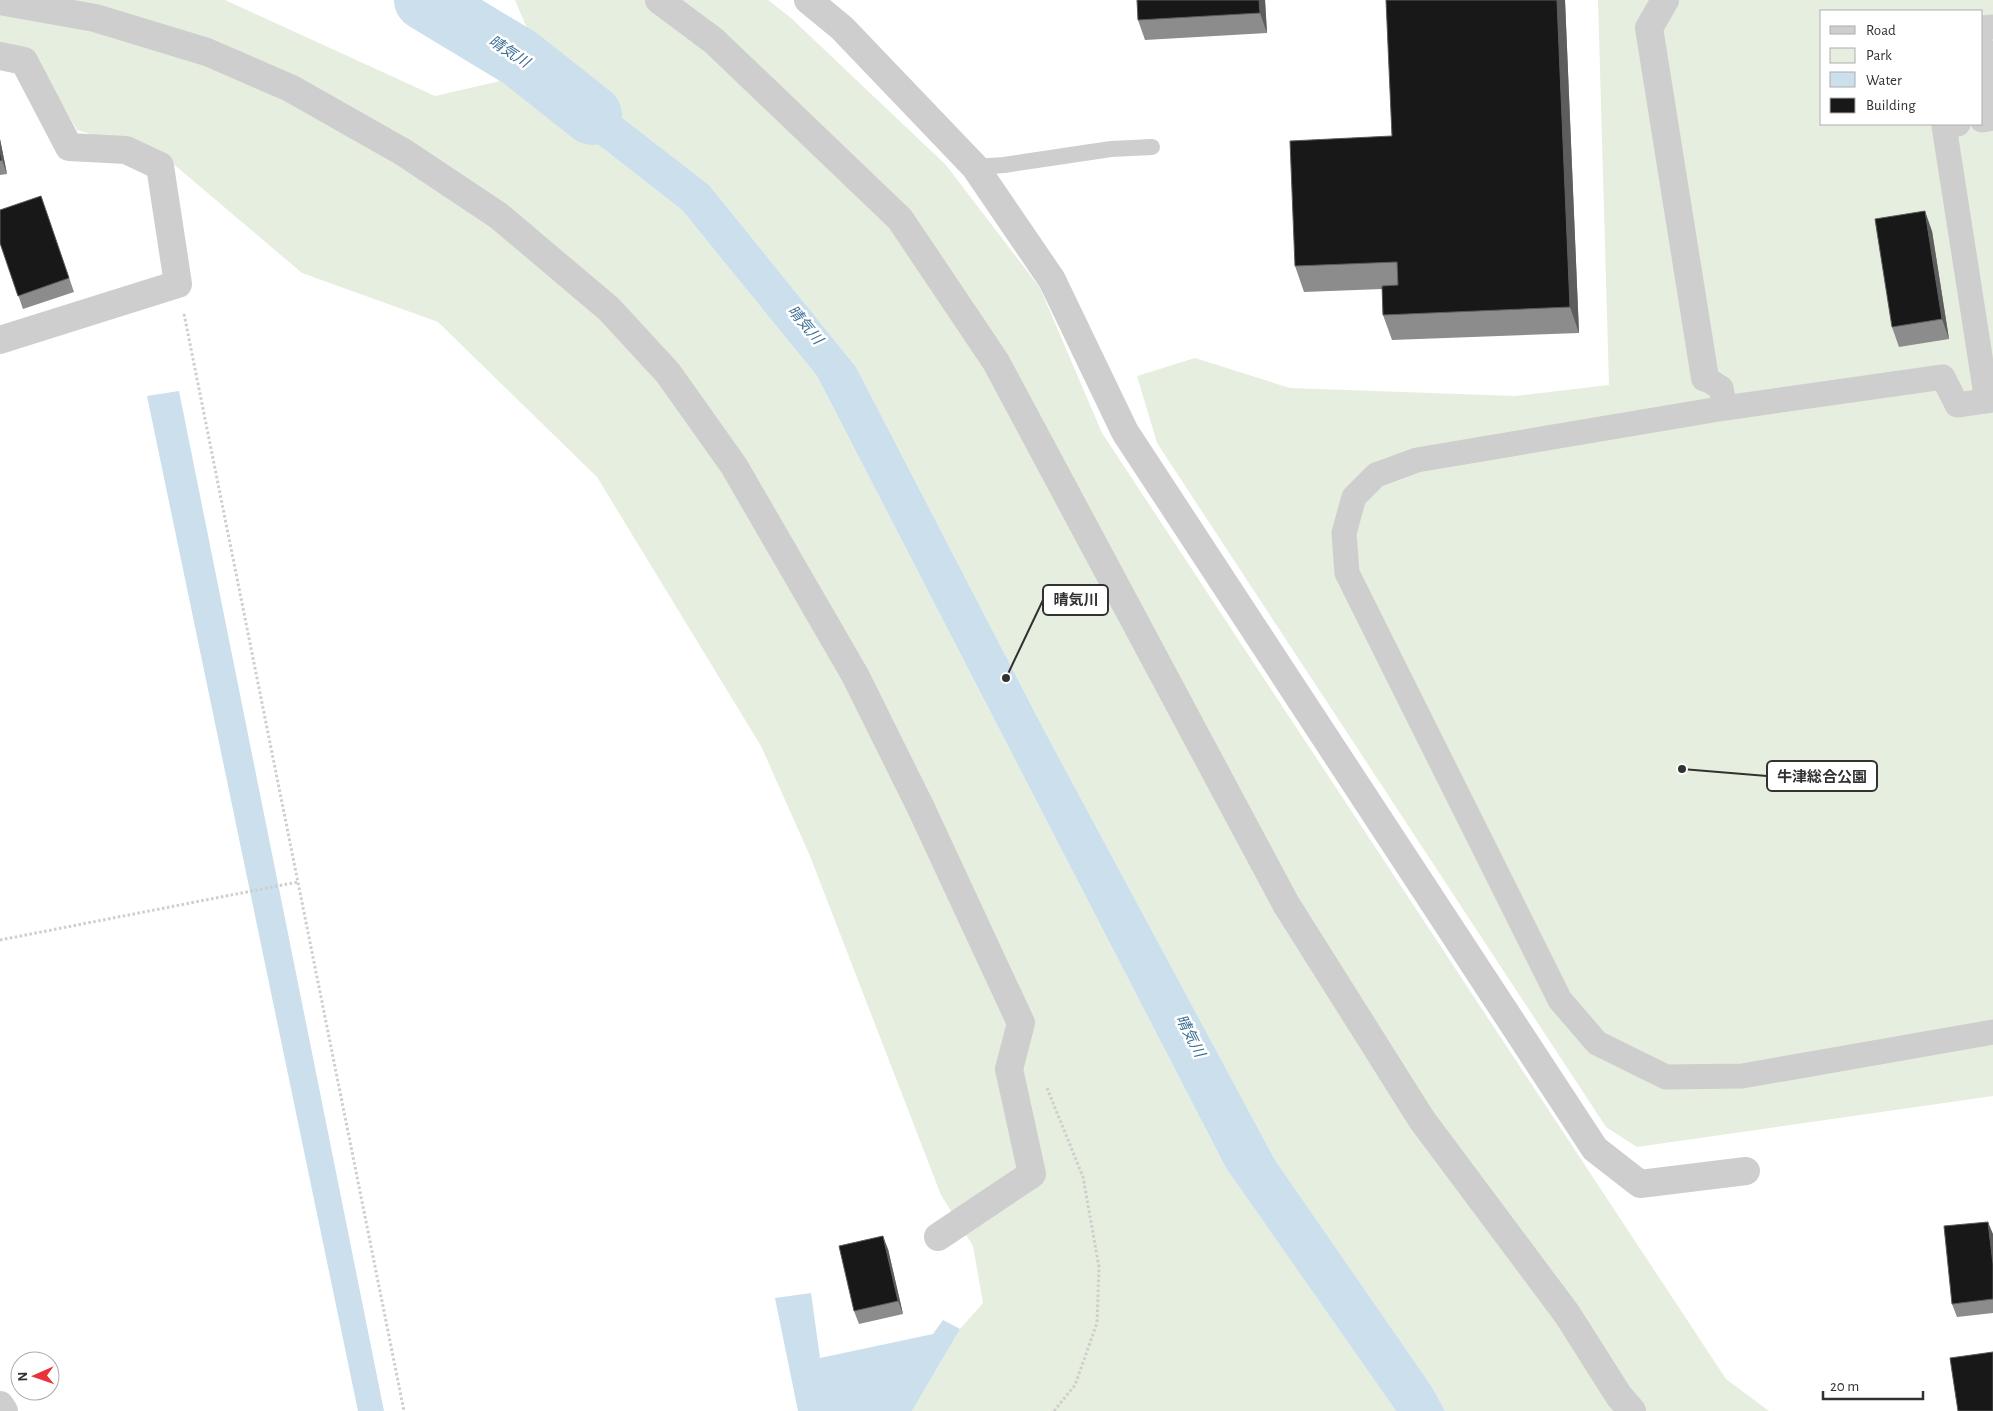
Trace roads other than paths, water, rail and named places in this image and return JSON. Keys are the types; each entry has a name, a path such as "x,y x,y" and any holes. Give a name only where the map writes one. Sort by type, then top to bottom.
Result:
{"street":[{"path":"659,0 714,41 900,219 996,362 1286,904 1422,1120 1568,1314 1619,1396 1632,1411"},
{"path":"808,0 842,28 975,167 1052,280 1125,432 1595,1150 1640,1184 1746,1171"},
{"path":"1665,0 1649,28 1705,378 1722,388 1726,408"},
{"path":"0,1 95,18 207,52 290,88 403,152 499,216 609,309 668,373 734,466 855,675 920,806 1021,1023 1009,1069 1032,1174 938,1237"},
{"path":"1983,53 1993,118 1983,120"},
{"path":"0,56 24,61 69,146 126,150 160,166 178,284 0,340"},
{"path":"1951,125 1944,126 1990,400 1957,405 1943,377 1726,408 1416,460 1376,475 1354,497 1344,533 1347,573 1560,1000 1597,1042 1666,1077 1742,1076 1993,1032"},
{"path":"0,1405 4,1411"}],"lane":[{"path":"975,167 1004,166 1111,149 1152,147"}],"water":[{"path":"537,52 709,185 856,367 1044,730 1275,1160 1432,1387 1445,1411 1396,1411 1226,1168 817,376 682,210 513,78"},
{"path":"179,391 384,1411 358,1411 147,396"},
{"path":"811,1293 820,1358 933,1334 943,1320 960,1329 912,1411 798,1411 775,1298"}],"waterway":[{"name":"晴気川","path":"424,0 520,58 592,115"}],"place":[{"name":"晴気川","path":"1006,678"},
{"name":"牛津総合公園","path":"1682,769"}]}
